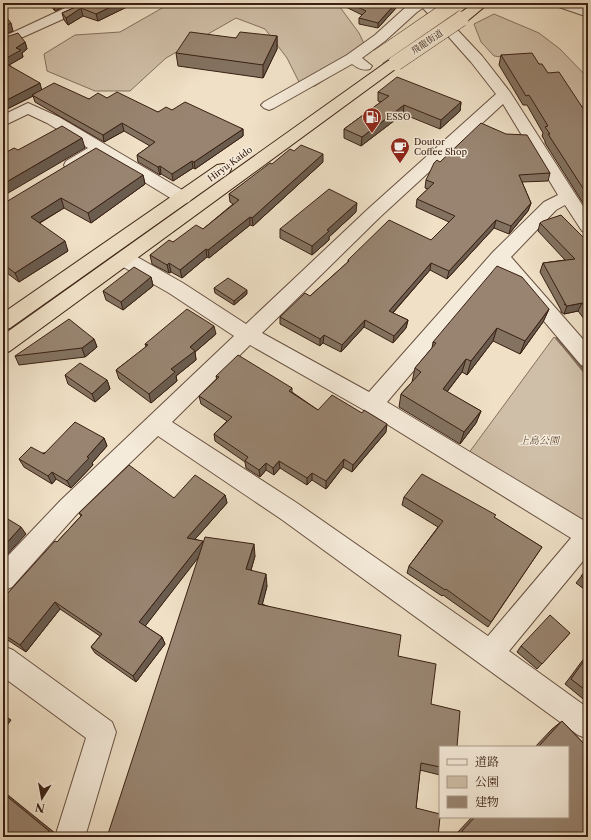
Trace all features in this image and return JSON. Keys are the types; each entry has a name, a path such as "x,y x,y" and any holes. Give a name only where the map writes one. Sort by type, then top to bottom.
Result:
{"highway":[{"name":"Hiryu Kaido","path":"3,323 183,198 365,61 455,3"},
{"name":"飛龍街道","path":"394,64 482,3"},
{"name":"Hiryu Kaido","path":"3,346 394,64"}],"street":[{"path":"3,42 87,3"},
{"path":"269,105 365,61 380,38 412,9 424,3 470,50 504,95 567,197 588,227"},
{"path":"561,3 588,13"},
{"path":"3,579 69,507 374,213 504,95"},
{"path":"3,121 28,108 54,120 183,198"},
{"path":"60,172 100,148"},
{"path":"372,404 500,257 550,206 567,197"},
{"path":"500,257 588,359"},
{"path":"125,259 176,288 248,335 372,404 588,536 490,654"},
{"path":"156,423 289,511 588,725"},
{"path":"3,660 102,732 70,837"}],"green space":[{"path":"171,3 337,3 359,33 368,52 315,86 302,88 287,58 265,29 236,18 166,58 130,91 95,91 47,71 44,54 75,35 120,32"},
{"path":"494,14 539,33 560,49 588,78 588,109 572,102 509,58 494,56 481,42 474,24"},
{"name":"上島公園","path":"554,337 588,375 588,521 576,520 468,454"}],"building":[{"path":"85,3 119,3 96,14 81,8 66,18 62,13"},
{"path":"349,3 396,3 378,23 359,18 366,11"},
{"path":"3,13 11,23 3,27"},
{"path":"190,32 236,38 240,32 277,36 263,65 176,53"},
{"path":"18,33 25,42 16,48 21,50 3,60 3,38"},
{"path":"532,53 539,64 542,64 548,73 559,72 588,116 588,196 548,134 550,134 545,127 548,126 529,95 526,96 501,55"},
{"path":"3,62 40,83 3,102"},
{"path":"397,77 461,102 441,120 404,105 362,137 344,129 389,96 378,92"},
{"path":"54,83 89,99 98,93 107,98 117,92 158,112 166,107 172,110 185,102 243,129 194,162 192,161 172,174 160,166 158,167 137,155 155,142 122,123 103,135 32,95"},
{"path":"481,123 506,134 527,135 550,173 519,175 531,203 511,226 496,220 449,271 431,263 389,311 408,320 394,336 365,320 342,345 324,335 320,339 280,317 305,293 310,296 349,261 348,260 389,220 431,240 455,216 417,199 434,183 426,180 434,163 437,160 440,162"},
{"path":"62,126 82,138 3,184 3,154 14,148 18,150"},
{"path":"301,145 323,154 252,218 250,217 180,270 169,263 167,265 150,255 169,240 173,242 196,225 203,229 239,200 229,194 270,163 272,164 290,149 294,151"},
{"path":"96,148 143,175 88,213 61,198 31,217 65,241 15,273 3,264 3,202 6,202"},
{"path":"329,189 357,203 327,230 329,231 312,246 280,229"},
{"path":"561,215 584,238 588,237 588,311 582,303 567,306 564,304 566,305 543,263 575,259 540,223"},
{"path":"497,266 522,277 549,309 525,341 497,328 471,361 466,359 443,389 481,411 464,432 401,394 421,372 415,368 436,343 433,342"},
{"path":"134,267 151,277 121,302 103,291"},
{"path":"228,278 247,290 234,301 214,288"},
{"path":"187,309 214,326 190,347 195,351 171,369 175,372 149,394 116,370 148,345 145,344"},
{"path":"69,319 94,339 82,348 15,356"},
{"path":"238,355 292,388 289,391 318,410 332,395 362,413 364,410 387,424 353,465 344,459 326,481 312,473 307,478 279,461 273,468 266,463 259,470 245,461 248,457 214,434 232,417 199,396 219,377 216,376"},
{"path":"80,363 107,380 92,394 65,375"},
{"path":"75,422 104,438 87,457 89,458 67,481 52,472 48,476 19,459 31,447 44,454"},
{"path":"129,465 174,498 195,475 225,495 187,538 203,541 139,622 162,637 133,676 91,647 102,634 55,602 20,645 3,634 3,593 6,595 55,541 57,542 82,515 79,513"},
{"path":"422,474 496,515 494,517 542,547 491,622 446,589 445,590 409,566 443,521 404,497"},
{"path":"3,516 21,527 3,547"},
{"path":"205,537 254,544 246,569 266,574 258,604 401,635 398,656 436,664 431,704 460,711 457,746 439,746 439,767 421,763 416,808 439,814 438,837 107,837"},
{"path":"588,568 588,581 581,576"},
{"path":"550,615 570,633 542,664 521,646"},
{"path":"588,655 588,692 571,679"},
{"path":"562,721 588,748 588,826 579,837 468,837 462,831 474,818 569,818 569,746 539,746"},
{"path":"3,793 49,831 45,837 3,837"}],"waterway":[{"path":"558,338 588,374"}],"place":[{"name":"ESSO","path":"372,134"},
{"name":"Doutor Coffee Shop","path":"400,164"}]}
